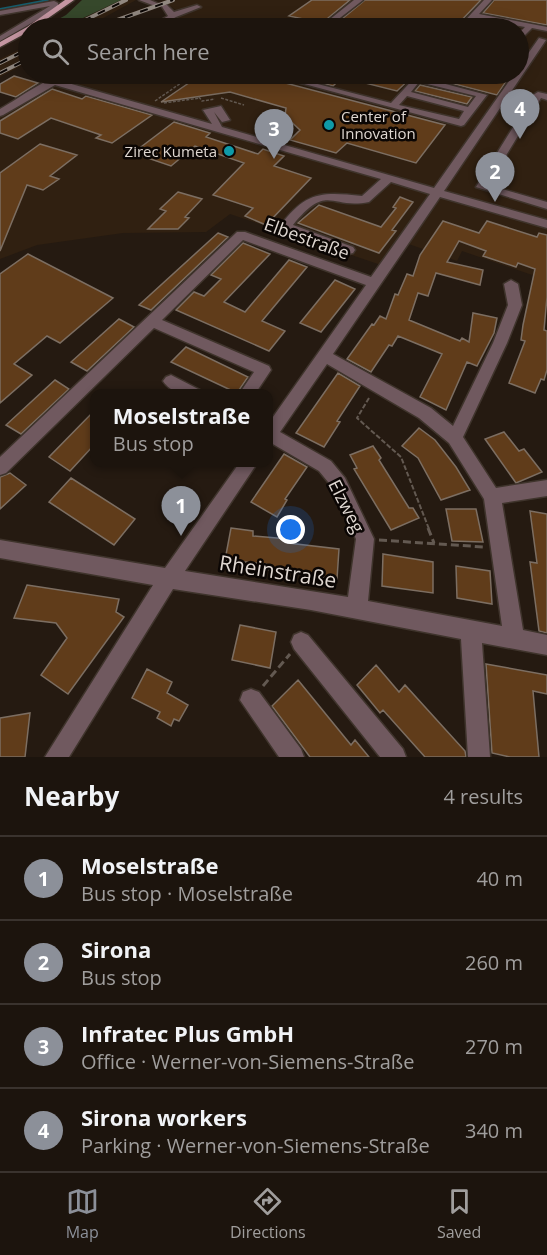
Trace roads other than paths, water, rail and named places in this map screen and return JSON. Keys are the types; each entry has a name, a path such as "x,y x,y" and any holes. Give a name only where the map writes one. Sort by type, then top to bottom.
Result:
{"main road":[{"path":"45,18 70,0"},
{"path":"0,45 18,35"}],"street":[{"path":"0,5 29,0"},
{"path":"335,18 359,0"},
{"path":"471,18 488,0"},
{"path":"0,13 54,3 55,6 37,18"},
{"path":"164,7 173,15"},
{"path":"170,18 197,7"},
{"path":"474,15 489,18"},
{"path":"530,26 547,29"},
{"path":"0,39 18,29"},
{"path":"529,59 542,40"},
{"path":"0,112 47,84"},
{"path":"62,84 547,224"},
{"path":"309,84 461,123 482,95 446,84"},
{"path":"393,106 412,84"},
{"path":"273,429 512,84"},
{"path":"404,93 470,110"},
{"path":"135,105 149,95"},
{"path":"547,97 538,95 482,187 547,206"},
{"path":"349,250 286,226 303,205 317,196 365,200 389,178"},
{"name":"Elbestraße","path":"0,468 241,235 374,283"},
{"path":"455,438 500,343 515,305 511,284"},
{"path":"153,322 264,370 249,389"},
{"path":"323,355 378,384 425,413 455,438 492,497 514,639"},
{"path":"171,381 187,389"},
{"name":"Elzweg","path":"273,437 325,466 339,483 364,539 357,608"},
{"path":"56,757 169,578 247,467"},
{"path":"492,497 547,488"},
{"name":"Rheinstraße","path":"0,549 357,608 547,645"},
{"path":"471,632 479,757"},
{"path":"301,642 395,757"},
{"path":"251,699 293,757"}],"waterway":[{"path":"0,9 48,0"}],"railway":[{"path":"89,18 126,0"},
{"path":"123,18 173,0"},
{"path":"0,63 18,54"},
{"path":"0,73 18,64"}],"place":[{"name":"Center of Innovation","path":"329,125"},
{"name":"Sirona workers","path":"520,139"},
{"name":"Zirec Kumeta","path":"229,151"},
{"name":"Infratec Plus GmbH","path":"274,159"},
{"name":"Sirona","path":"495,202"},
{"name":"Moselstraße","path":"181,536"}]}
